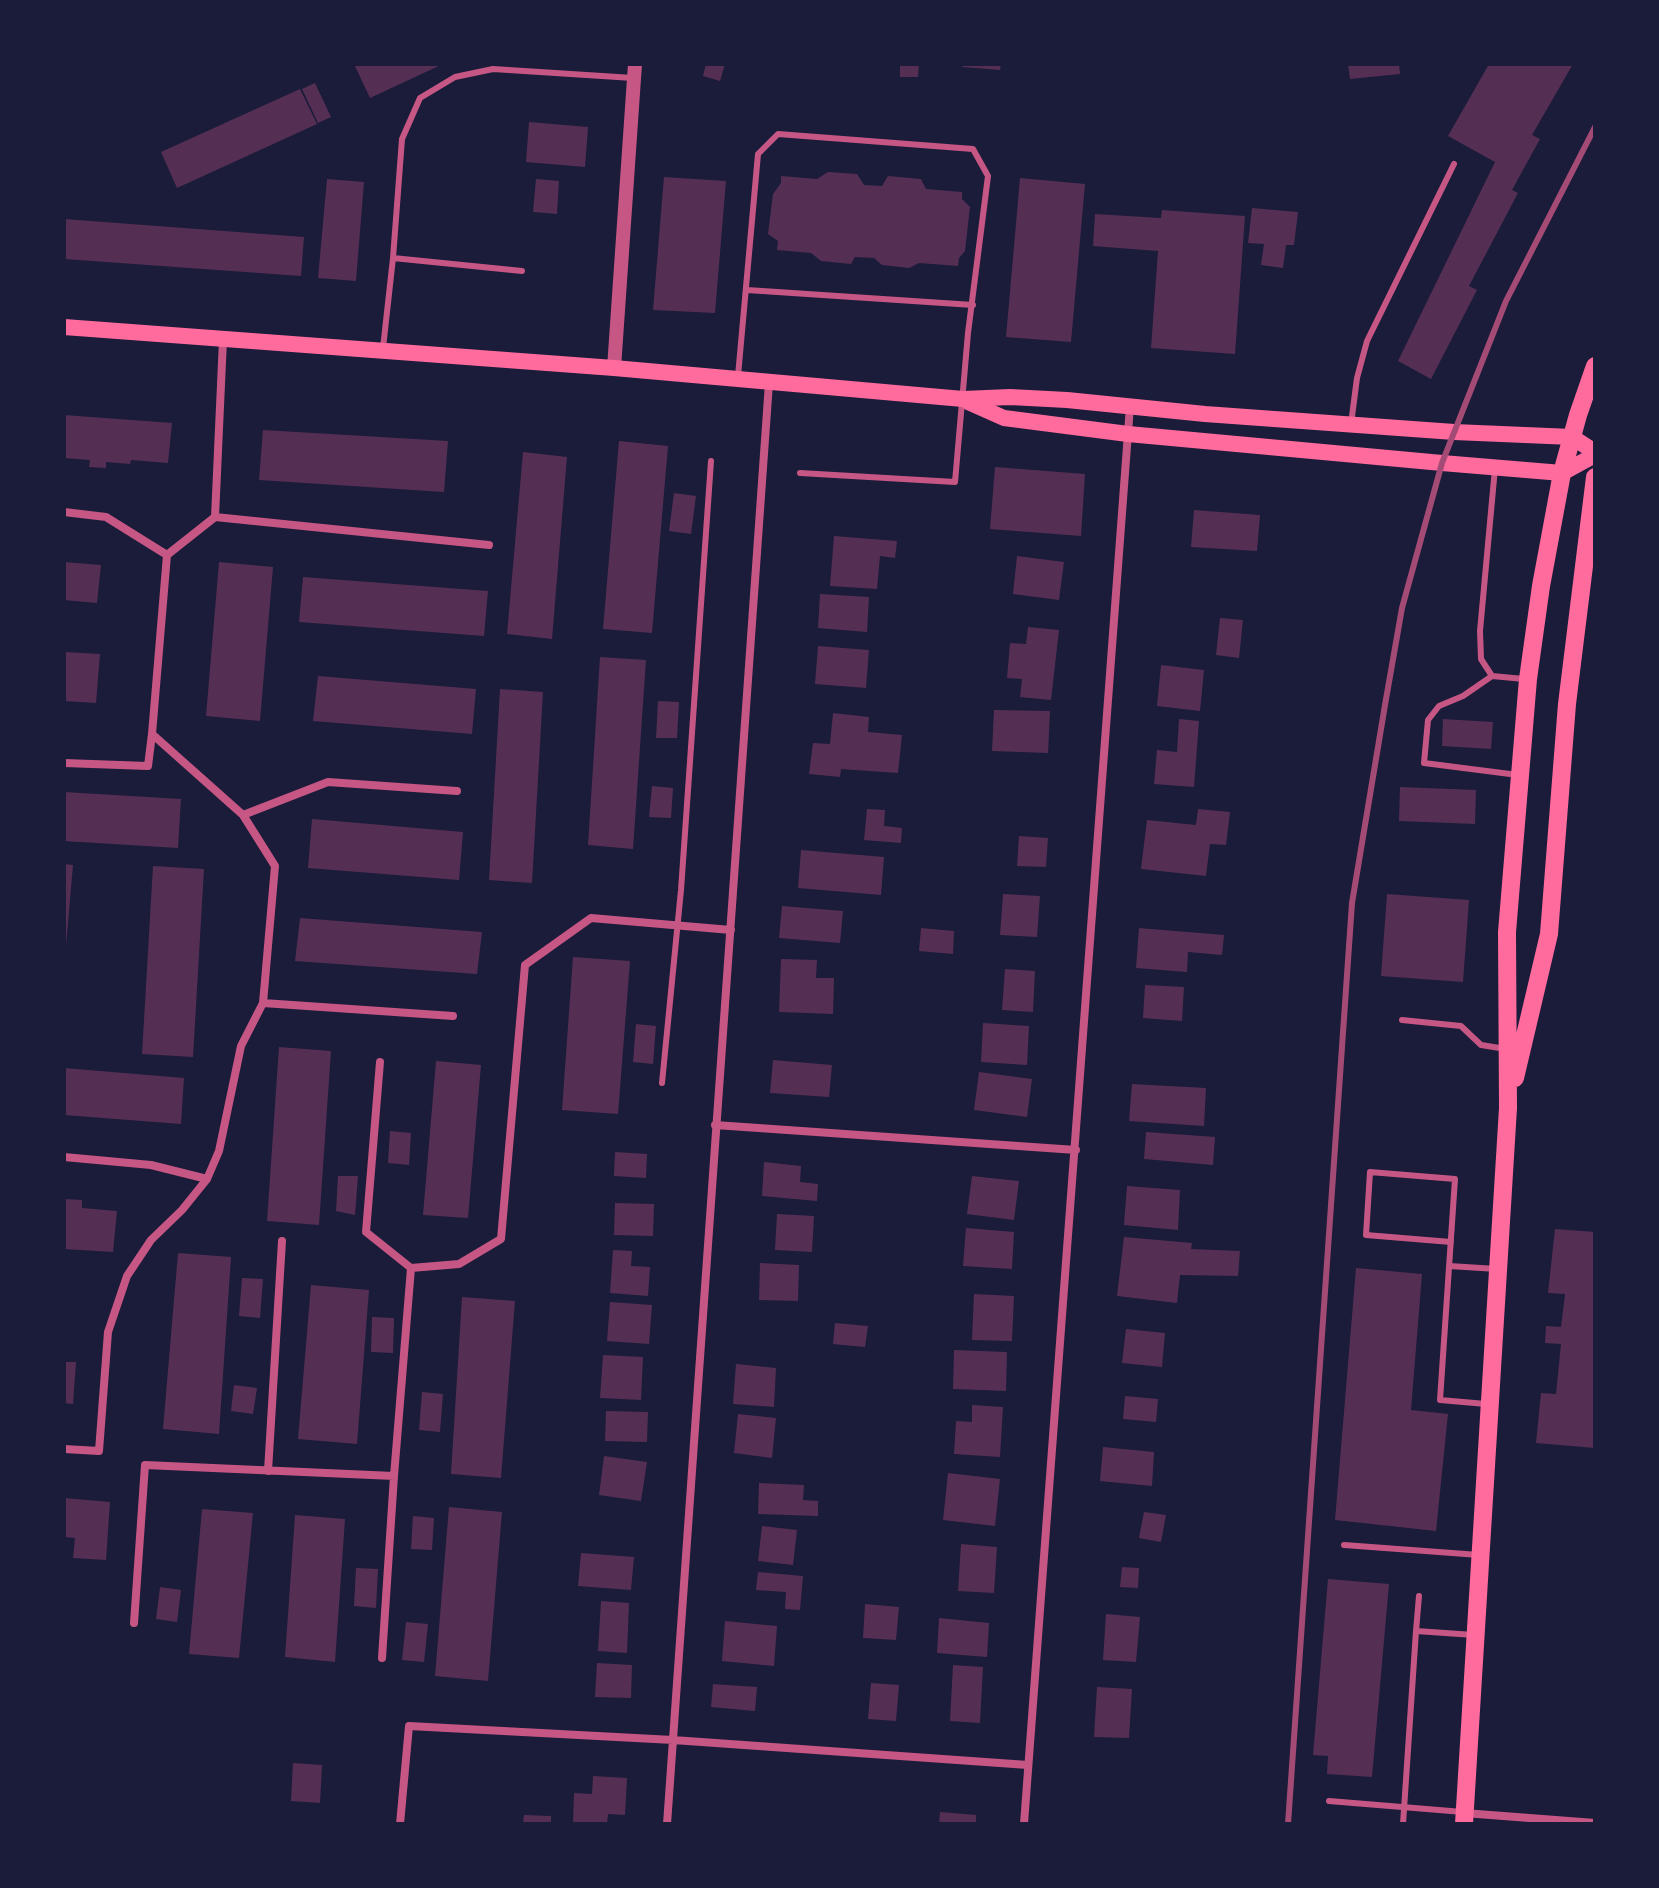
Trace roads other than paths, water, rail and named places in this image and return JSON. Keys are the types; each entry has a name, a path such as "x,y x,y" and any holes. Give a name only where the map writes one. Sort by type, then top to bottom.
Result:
{"main road":[{"path":"64,327 614,368 963,399 1010,397 1351,424 1572,437 1595,453 1562,473 1495,468 1128,434 1004,418 963,399"},
{"path":"1463,1818 1508,1108 1507,932 1528,679 1562,473 1595,366"},
{"path":"1508,1108 1549,934 1567,704 1595,477"}],"street":[{"path":"614,368 634,71"},
{"path":"215,517 223,340"},
{"path":"667,1824 769,383"},
{"path":"1024,1824 1130,406"},
{"path":"64,512 106,517 167,555"},
{"path":"64,763 148,766 167,555 215,517 489,545"},
{"path":"64,1449 99,1451 108,1332 127,1276 151,1240 182,1210 207,1179 219,1151 241,1046 263,1003 275,866 243,815 152,734"},
{"path":"243,815 328,782 457,791"},
{"path":"380,1062 366,1232 411,1268 459,1264 501,1239 525,965 591,918 731,930"},
{"path":"263,1003 453,1016"},
{"path":"715,1125 1076,1150"},
{"path":"64,1157 151,1165 207,1179"},
{"path":"268,1471 282,1241"},
{"path":"382,1658 411,1268"},
{"path":"134,1623 145,1465 394,1476"},
{"path":"400,1824 409,1726 673,1740 1028,1765"},
{"path":"1463,1818 1595,1823"}],"lane":[{"path":"383,352 402,139 420,98 455,77 493,69 634,71"},
{"path":"738,380 758,154 778,134 973,149 988,176 955,482 800,473"},
{"path":"1351,424 1357,378 1367,341 1454,164"},
{"path":"393,258 522,271"},
{"path":"747,290 973,305"},
{"path":"662,1083 678,925 711,461"},
{"path":"1492,676 1481,659 1480,631 1495,468"},
{"path":"1520,775 1424,763 1428,720 1439,706 1463,696 1492,676 1528,679"},
{"path":"1402,1020 1461,1026 1481,1045 1508,1049"},
{"path":"1451,1242 1366,1235 1370,1172 1455,1179 1451,1242 1440,1400 1489,1404"},
{"path":"1449,1266 1498,1269"},
{"path":"1344,1545 1479,1555"},
{"path":"1403,1824 1419,1596"},
{"path":"1416,1631 1474,1635"},
{"path":"1329,1801 1463,1818"}],"railway":[{"path":"1288,1824 1352,903 1402,608 1442,463 1506,301 1595,127"}]}
